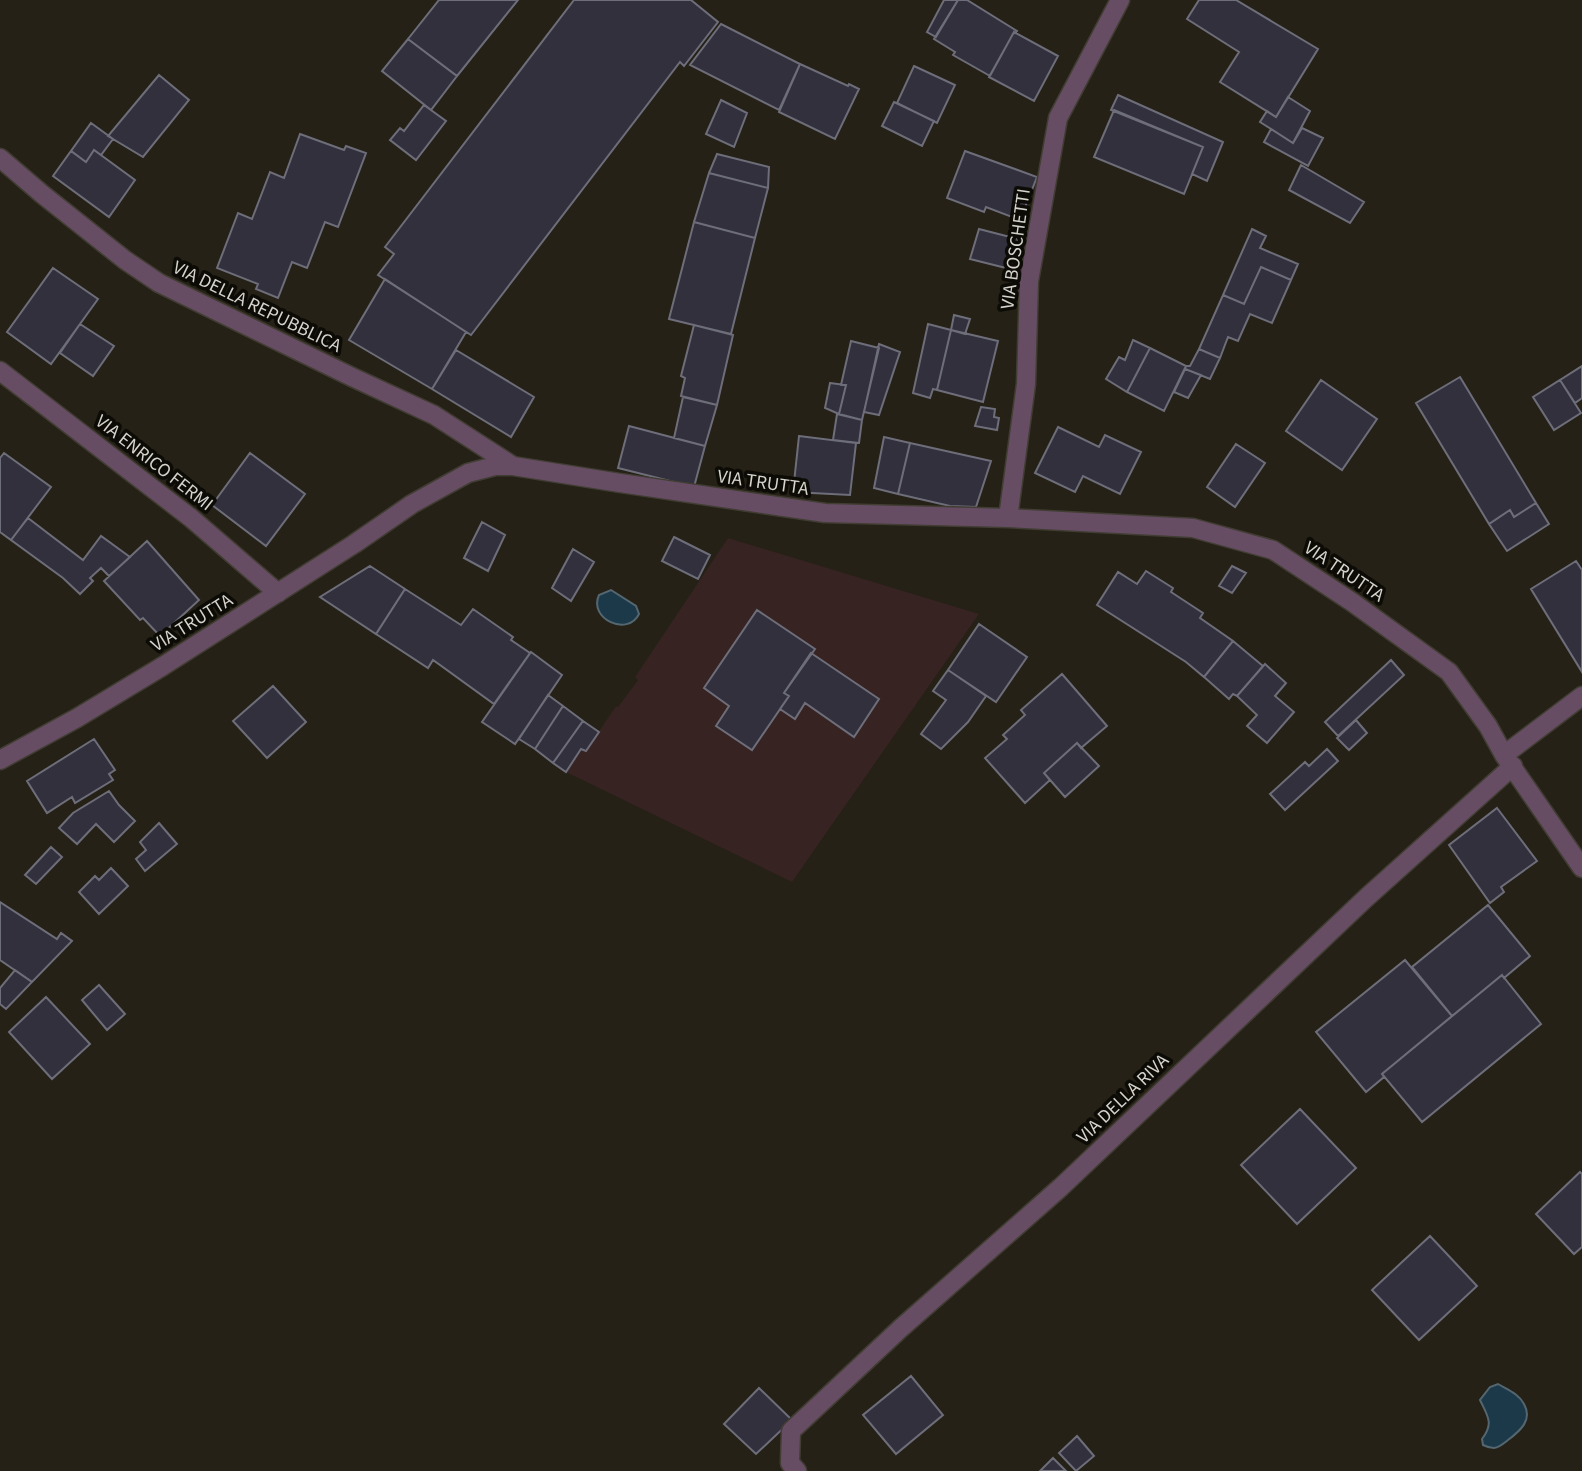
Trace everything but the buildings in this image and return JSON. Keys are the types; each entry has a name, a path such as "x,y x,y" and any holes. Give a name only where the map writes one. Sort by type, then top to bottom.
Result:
{"street":[{"name":"VIA BOSCHETTI","path":"1008,518 1026,384 1029,281 1058,118 1119,0"},
{"name":"VIA DELLA REPUBBLICA","path":"0,159 125,260 159,283 435,415 513,466"},
{"name":"VIA ENRICO FERMI","path":"0,371 191,518 278,593"},
{"name":"VIA TRUTTA","path":"0,760 163,666 450,482 468,473 495,466 513,466 825,513 1008,518 1194,528 1273,550 1352,602 1449,672 1582,868"},
{"name":"VIA DELLA RIVA","path":"797,1471 790,1463 791,1432 901,1328 1061,1187 1508,760 1582,696"}],"shaded area":[{"path":"728,538 979,614 792,882 566,772 581,749 586,751 616,706 618,707 638,680 635,677"}],"water":[{"path":"611,590 636,606 639,614 634,621 619,624 604,618 597,604 599,595"},
{"path":"1498,1384 1519,1398 1527,1415 1524,1425 1517,1433 1502,1445 1493,1448 1483,1445 1482,1439 1489,1424 1480,1400 1490,1387"}]}
